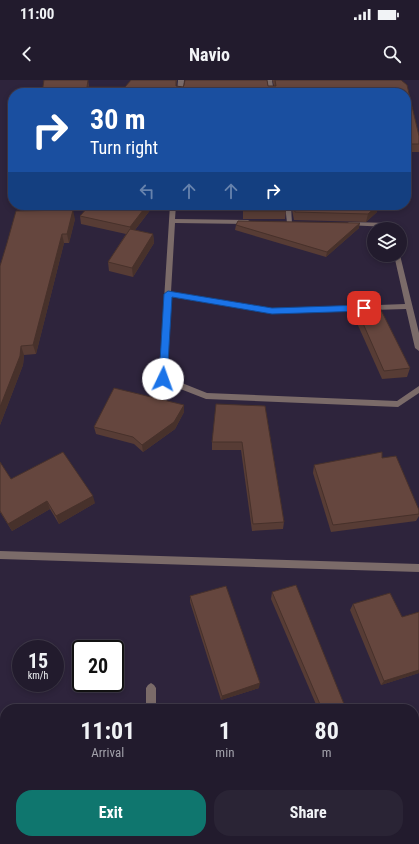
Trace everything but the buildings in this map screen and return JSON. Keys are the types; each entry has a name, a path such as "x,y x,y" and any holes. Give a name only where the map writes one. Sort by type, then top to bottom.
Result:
{"lane":[{"path":"173,210 163,379 206,396 398,404 419,389"},
{"path":"289,210 290,223"},
{"path":"172,221 259,223"},
{"path":"282,223 298,223"},
{"path":"344,224 367,224"},
{"path":"400,262 419,348"},
{"path":"168,294 272,311 409,306"},
{"path":"0,555 419,568"},
{"path":"151,688 151,704"}],"route":[{"path":"163,379 168,294 272,311 364,308"}]}
